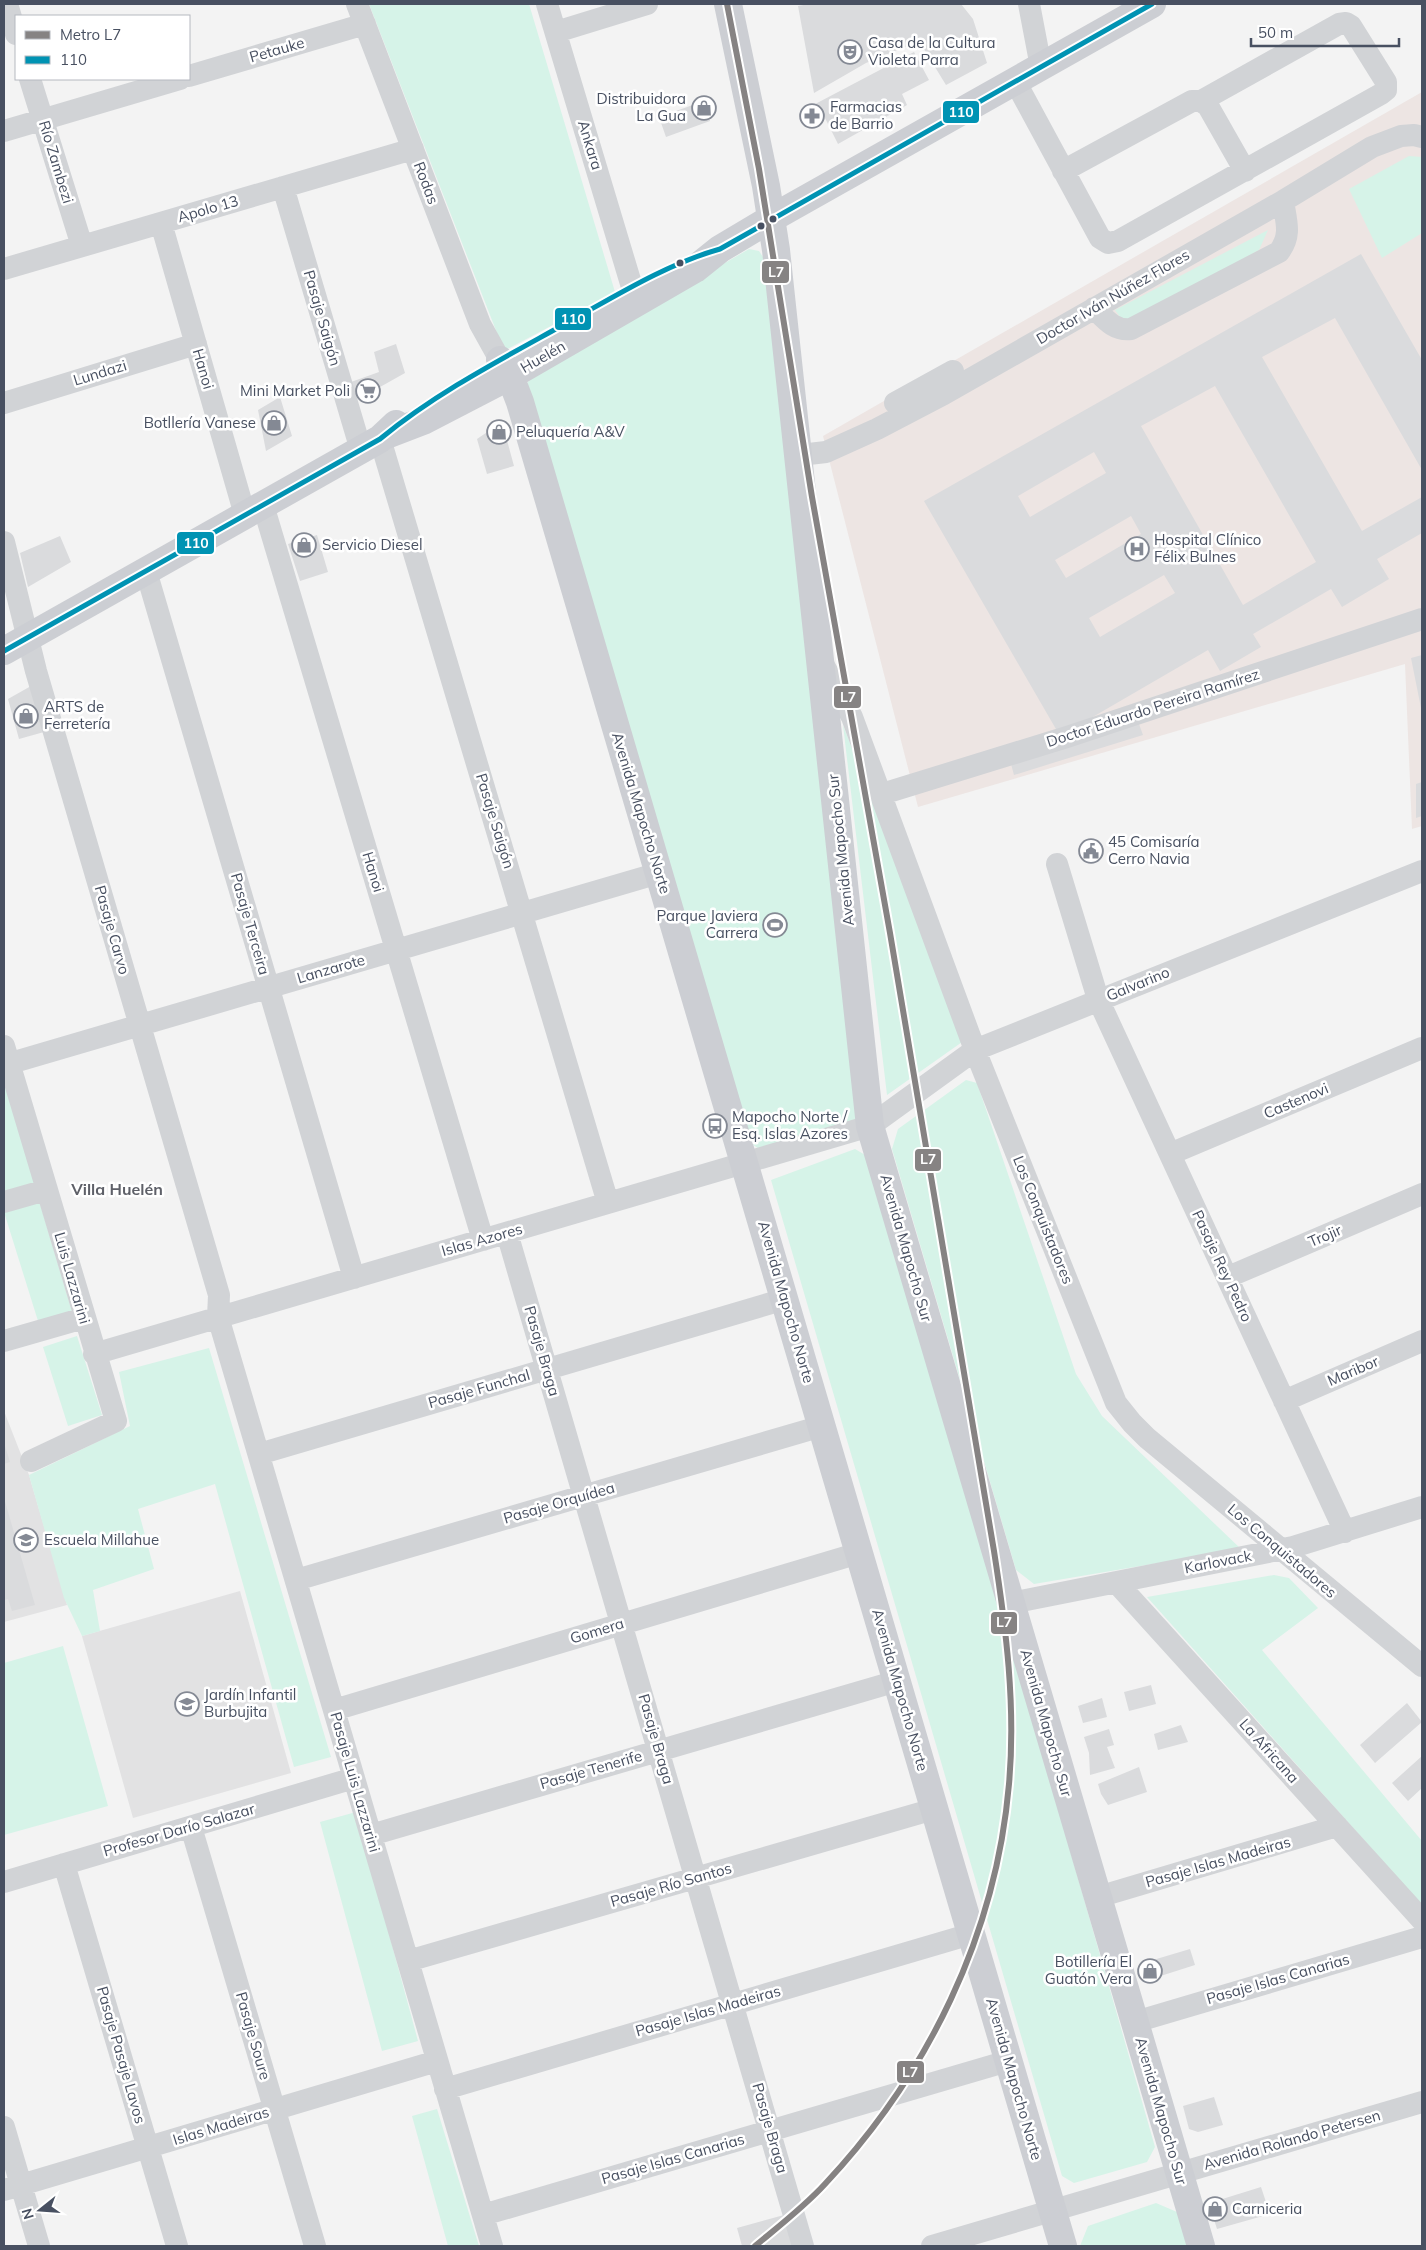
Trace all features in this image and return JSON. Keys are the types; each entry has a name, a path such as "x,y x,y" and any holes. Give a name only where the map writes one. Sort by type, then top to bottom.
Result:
{"main road":[{"name":"Avenida Mapocho Sur","path":"728,4 772,218 800,455 870,1126 1201,2246"},
{"name":"Huelén","path":"505,368 695,269 720,249 772,218 1152,4"},
{"name":"Huelén","path":"4,651 375,442 423,422 632,287 689,258 720,249"},
{"name":"Avenida Mapocho Norte","path":"505,368 522,412 659,873 1063,2246"}],"street":[{"path":"7,4 15,31"},
{"name":"Ankara","path":"548,4 632,287"},
{"path":"556,32 647,4"},
{"path":"1029,4 1041,66"},
{"name":"Petauke","path":"190,76 361,14"},
{"name":"Rodas","path":"361,14 480,324 505,368"},
{"path":"1015,81 1064,172 1100,238 1108,243 1118,241 1381,94 1386,90 1386,82 1351,26 1346,23 1339,24 1201,101 1192,101 1064,172"},
{"name":"Río Zambezi","path":"30,80 82,246"},
{"path":"4,131 177,80"},
{"path":"1201,101 1208,106 1244,171"},
{"name":"Doctor Iván Núñez Flores","path":"800,455 826,452 877,429 969,379 1047,344 1094,308 1284,201 1372,147 1401,136 1414,135 1422,137"},
{"name":"Apolo 13","path":"4,269 413,149"},
{"name":"Pasaje Saigón","path":"283,187 375,442 523,913 608,1203"},
{"path":"1094,308 1113,326 1122,330 1131,329 1279,252 1286,242 1288,231 1284,201"},
{"name":"Hanoi","path":"161,223 196,344 254,510 396,950 483,1240"},
{"name":"Lundazi","path":"4,403 196,344"},
{"path":"877,429 888,407 969,379"},
{"name":"Pasaje Carvo","path":"4,542 36,671 219,1295 218,1317"},
{"name":"Pasaje Terceira","path":"146,571 354,1278"},
{"name":"Doctor Eduardo Pereira Ramírez","path":"882,794 1067,738 1422,619"},
{"name":"Los Conquistadores","path":"822,661 852,717 975,1050 1116,1403 1147,1438 1422,1666"},
{"name":"Pasaje Rey Pedro","path":"1057,864 1098,999 1345,1532"},
{"name":"Galvarino","path":"870,1126 975,1050 1098,999 1422,871"},
{"name":"Lanzarote","path":"5,1058 140,1025 659,873"},
{"name":"Castenovi","path":"1170,1154 1422,1048"},
{"name":"Luis Lazzarini","path":"5,1058 116,1421 31,1461"},
{"name":"Islas Azores","path":"94,1354 870,1126"},
{"path":"4,1202 46,1190"},
{"name":"Trojir","path":"1228,1278 1422,1194"},
{"name":"Pasaje Braga","path":"507,1233 804,2246"},
{"name":"Pasaje Funchal","path":"259,1454 785,1299"},
{"name":"Pasaje Luis Lazzarini","path":"218,1317 492,2246"},
{"path":"4,1341 84,1318"},
{"name":"Maribor","path":"1284,1401 1422,1341"},
{"name":"Pasaje Orquídea","path":"296,1580 822,1426"},
{"name":"Karlovack","path":"1011,1603 1281,1550 1422,1508"},
{"name":"Gomera","path":"334,1710 859,1553"},
{"name":"La Africana","path":"1116,1582 1422,1920"},
{"name":"Pasaje Tenerife","path":"371,1835 897,1681"},
{"name":"Profesor Darío Salazar","path":"4,1882 354,1778"},
{"name":"Pasaje Río Santos","path":"408,1961 934,1809"},
{"name":"Pasaje Islas Madeiras","path":"1098,1897 1337,1826"},
{"name":"Pasaje Soure","path":"191,1827 315,2246"},
{"name":"Pasaje Pasaje Lavos","path":"64,1864 177,2246"},
{"name":"Pasaje Islas Madeiras","path":"445,2089 971,1934"},
{"name":"Pasaje Islas Canarias","path":"1134,2022 1422,1937"},
{"name":"Islas Madeiras","path":"12,2187 437,2061"},
{"name":"Pasaje Islas Canarias","path":"482,2215 1008,2061"},
{"name":"Avenida Rolando Petersen","path":"932,2246 1422,2102"},
{"path":"4,2127 12,2187 39,2246"}],"shaded area":[{"name":"Hospital Clínico Félix Bulnes","path":"1422,92 1422,826 1412,829 1405,664 918,807 823,436"},
{"name":"Escuela Millahue","path":"4,1411 29,1475 67,1605 4,1622"},
{"name":"Jardín Infantil Burbujita","path":"240,1591 291,1773 133,1818 82,1636"}],"green space":[{"path":"369,4 529,4 615,292 504,351"},
{"path":"1409,156 1422,157 1422,233 1382,258 1349,189"},
{"path":"1268,230 1259,250 1126,325 1115,310"},
{"name":"Parque Javiera Carrera","path":"749,249 759,251 765,260 858,1113 855,1121 759,1149 752,1144 527,383 538,371"},
{"path":"843,725 965,1040 887,1095"},
{"path":"4,1074 36,1183 4,1193"},
{"path":"966,1080 977,1083 1076,1374 1102,1416 1241,1549 1034,1584 1016,1570 892,1149 898,1129"},
{"path":"855,1149 872,1159 1155,2147 1147,2162 1074,2183 1062,2176 771,1180"},
{"path":"39,1200 72,1312 38,1321 4,1212"},
{"path":"77,1336 102,1415 68,1426 43,1347"},
{"path":"209,1348 331,1757 294,1767 215,1484 138,1509 154,1569 93,1590 100,1631 82,1636 64,1598 29,1475 130,1426 119,1372"},
{"path":"1274,1575 1289,1578 1318,1608 1262,1650 1422,1841 1422,1905 1147,1597"},
{"path":"63,1646 108,1806 4,1835 4,1663"},
{"path":"356,1812 418,2041 382,2051 320,1822"},
{"path":"437,2109 479,2246 448,2246 412,2116"},
{"path":"1156,2203 1177,2212 1188,2246 1080,2246 1088,2226"}],"building":[{"name":"Casa de la Cultura Violeta Parra","path":"809,4 961,4 973,19 987,63 946,85 919,41 866,63 814,93 798,6"},
{"path":"914,52 929,80 902,94 907,105 838,144 824,116 806,123 800,112"},
{"path":"704,101 710,121 666,137 659,117"},
{"path":"1361,254 1422,360 1422,470 1335,318 1262,357 1362,531 1422,497 1422,533 1377,559 1389,579 1342,607 1331,589 1253,634 1261,647 1220,671 1208,650 1060,736 924,501","holes":["1215,386 1316,562 1243,605 1141,426","1094,452 1106,473 1030,517 1018,496","1131,516 1141,534 1066,578 1055,560","1164,575 1175,593 1100,637 1089,618"]},
{"path":"396,344 405,373 364,396 356,395 351,382 379,372 374,352"},
{"name":"Botllería Vanese","path":"280,397 292,436 266,451 258,410"},
{"path":"502,422 514,466 487,474 477,439"},
{"path":"317,535 328,572 300,581 288,544"},
{"path":"60,536 71,562 28,587 20,553"},
{"path":"1422,655 1422,708 1421,708 1411,658"},
{"name":"ARTS de Ferretería","path":"31,686 44,732 19,739 8,699"},
{"path":"1139,724 1143,735 1014,775 1011,764"},
{"path":"1422,782 1422,816 1416,818 1416,784"},
{"path":"4,1443 10,1462 4,1464"},
{"path":"4,1498 35,1605 12,1611 8,1599 4,1600"},
{"path":"1151,1685 1156,1704 1129,1711 1124,1692"},
{"path":"1102,1698 1107,1717 1083,1723 1078,1706"},
{"path":"1407,1703 1422,1722 1375,1763 1360,1745"},
{"path":"1181,1725 1188,1742 1158,1750 1154,1734"},
{"path":"1109,1729 1114,1745 1107,1747 1115,1768 1090,1775 1089,1753 1084,1737"},
{"path":"1422,1756 1422,1788 1408,1801 1392,1783"},
{"path":"1139,1767 1147,1792 1108,1805 1101,1794 1098,1784"},
{"path":"1190,1949 1195,1965 1148,1980 1143,1963"},
{"path":"1214,2097 1223,2125 1198,2132 1189,2129 1183,2106"},
{"path":"1261,2187 1270,2214 1217,2229 1211,2210 1216,2201"},
{"path":"784,2215 793,2246 742,2246 737,2228"}],"metro line":[{"name":"L7","path":"727,4 759,169 812,497 890,933 994,1551 1009,1667 1011,1726 1009,1784 1002,1840 989,1895 972,1948 951,1999 925,2049 895,2096 862,2141 817,2192 755,2246"}],"transit line":[{"name":"110","path":"4,651 380,439 423,407 492,364 640,282 679,264 720,249 1152,4"}],"place":[{"name":"Casa de la Cultura Violeta Parra","path":"850,52"},
{"name":"Distribuidora La Gua","path":"704,108"},
{"name":"Farmacias de Barrio","path":"812,116"},
{"name":"Mini Market Poli","path":"368,391"},
{"name":"Botllería Vanese","path":"274,423"},
{"name":"Peluquería A&V","path":"499,432"},
{"name":"Servicio Diesel","path":"304,545"},
{"name":"Hospital Clínico Félix Bulnes","path":"1137,549"},
{"name":"ARTS de Ferretería","path":"26,716"},
{"name":"45 Comisaría Cerro Navia","path":"1091,851"},
{"name":"Parque Javiera Carrera","path":"775,925"},
{"name":"Mapocho Norte / Esq. Islas Azores","path":"715,1126"},
{"name":"Escuela Millahue","path":"26,1540"},
{"name":"Jardín Infantil Burbujita","path":"187,1704"},
{"name":"Botillería El Guatón Vera","path":"1150,1971"},
{"name":"Carniceria","path":"1215,2209"}],"district":[{"name":"Villa Huelén","path":"117,1189"}]}
